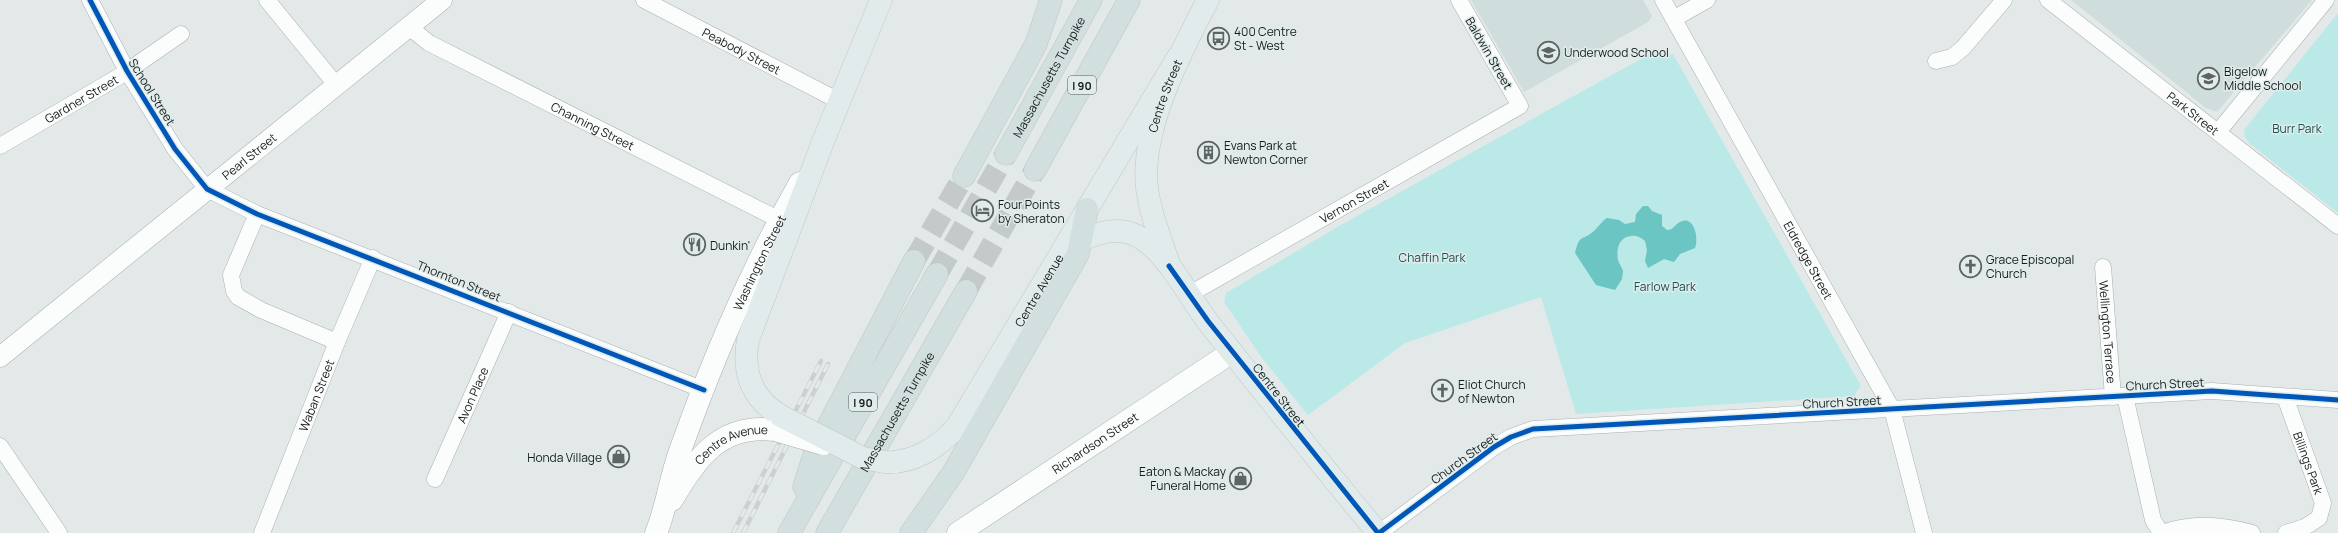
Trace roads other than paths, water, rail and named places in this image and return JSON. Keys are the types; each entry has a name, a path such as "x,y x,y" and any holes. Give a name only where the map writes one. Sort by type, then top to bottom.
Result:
{"highway":[{"path":"964,176 1036,44 1051,0"},
{"name":"Massachusetts Turnpike","path":"1006,154 1091,0"},
{"name":"I 90","path":"1035,170 1129,0"},
{"path":"911,533 953,473 1078,254 1072,244 1087,209"},
{"path":"790,532 816,448 914,261"},
{"name":"I 90","path":"790,532 936,274"},
{"name":"Massachusetts Turnpike","path":"827,533 966,291"}],"main road":[{"name":"Washington Street","path":"659,527 674,467 704,390 756,268 780,220 821,145 881,0"},
{"name":"Centre Street","path":"1169,266 1149,199 1146,164 1149,142 1178,57 1208,0"},
{"path":"1087,209 1178,57"},
{"name":"Centre Avenue","path":"821,145 783,250 751,329 746,349 747,372 753,390 778,423 857,454 884,462 901,461 922,454 937,446 953,431 978,394 1072,244"},
{"name":"Centre Street","path":"1072,244 1108,232 1120,230 1130,233 1146,242 1169,266 1188,295 1232,352 1378,533"},
{"name":"Richardson Street","path":"958,533 1232,352"},
{"name":"Centre Avenue","path":"659,527 687,476 705,453 720,439 747,429 778,423"}],"street":[{"name":"School Street","path":"90,0 127,71 175,149 207,189"},
{"path":"267,0 337,86"},
{"name":"Pearl Street","path":"0,356 442,0"},
{"name":"Peabody Street","path":"644,0 839,101"},
{"name":"Baldwin Street","path":"1459,0 1520,106"},
{"name":"Eldredge Street","path":"1663,0 1675,18 1892,409 1924,533"},
{"path":"1675,18 1707,0"},
{"path":"1936,61 1952,57 1963,48 2004,0"},
{"name":"Park Street","path":"2048,0 2338,226"},
{"path":"2218,132 2326,0"},
{"name":"Channing Street","path":"409,27 429,43 780,220"},
{"name":"Gardner Street","path":"0,146 127,71 181,34"},
{"name":"Vernon Street","path":"1188,295 1520,106"},
{"name":"Thornton Street","path":"207,189 257,214 373,258 704,390"},
{"path":"257,214 231,275 234,291 243,300 261,310 337,342"},
{"name":"Waban Street","path":"262,533 337,342 373,258"},
{"name":"Wellington Terrace","path":"2103,267 2119,396"},
{"name":"Avon Place","path":"435,478 509,312"},
{"name":"Church Street","path":"1378,533 1494,447 1511,437 1533,429 2212,391 2338,400"},
{"path":"2119,396 2153,520 2161,533 2179,527 2201,525 2219,526 2252,533"},
{"name":"Billings Park","path":"2285,397 2323,503 2319,518 2305,527 2286,533"},
{"path":"0,446 59,533"}],"water":[{"path":"1643,206 1648,206 1652,211 1662,215 1662,226 1667,230 1671,229 1680,222 1685,220 1689,221 1696,233 1695,248 1680,254 1674,262 1664,259 1648,268 1645,261 1647,250 1645,241 1637,236 1627,237 1621,241 1618,248 1618,260 1623,271 1622,279 1615,290 1596,285 1575,253 1578,243 1594,231 1607,218 1619,220 1625,224 1635,222 1636,214"}],"tunnel":[{"path":"937,274 1006,154"},
{"path":"966,291 1035,170"},
{"path":"914,261 964,176"}],"railway":[{"path":"733,533 821,361"},
{"path":"743,533 828,364"}],"place":[{"name":"400 Centre St - West","path":"1218,38"},
{"name":"Underwood School","path":"1548,52"},
{"name":"Bigelow Middle School","path":"2208,78"},
{"name":"Evans Park at Newton Corner","path":"1209,152"},
{"name":"Four Points by Sheraton","path":"982,211"},
{"name":"Dunkin'","path":"695,245"},
{"name":"Grace Episcopal Church","path":"1971,266"},
{"name":"Eliot Church of Newton","path":"1442,391"},
{"name":"Honda Village","path":"618,457"},
{"name":"Eaton & Mackay Funeral Home","path":"1241,478"}],"park label":[{"name":"Burr Park","path":"2297,128"},
{"name":"Chaffin Park","path":"1432,257"},
{"name":"Farlow Park","path":"1665,286"}]}
